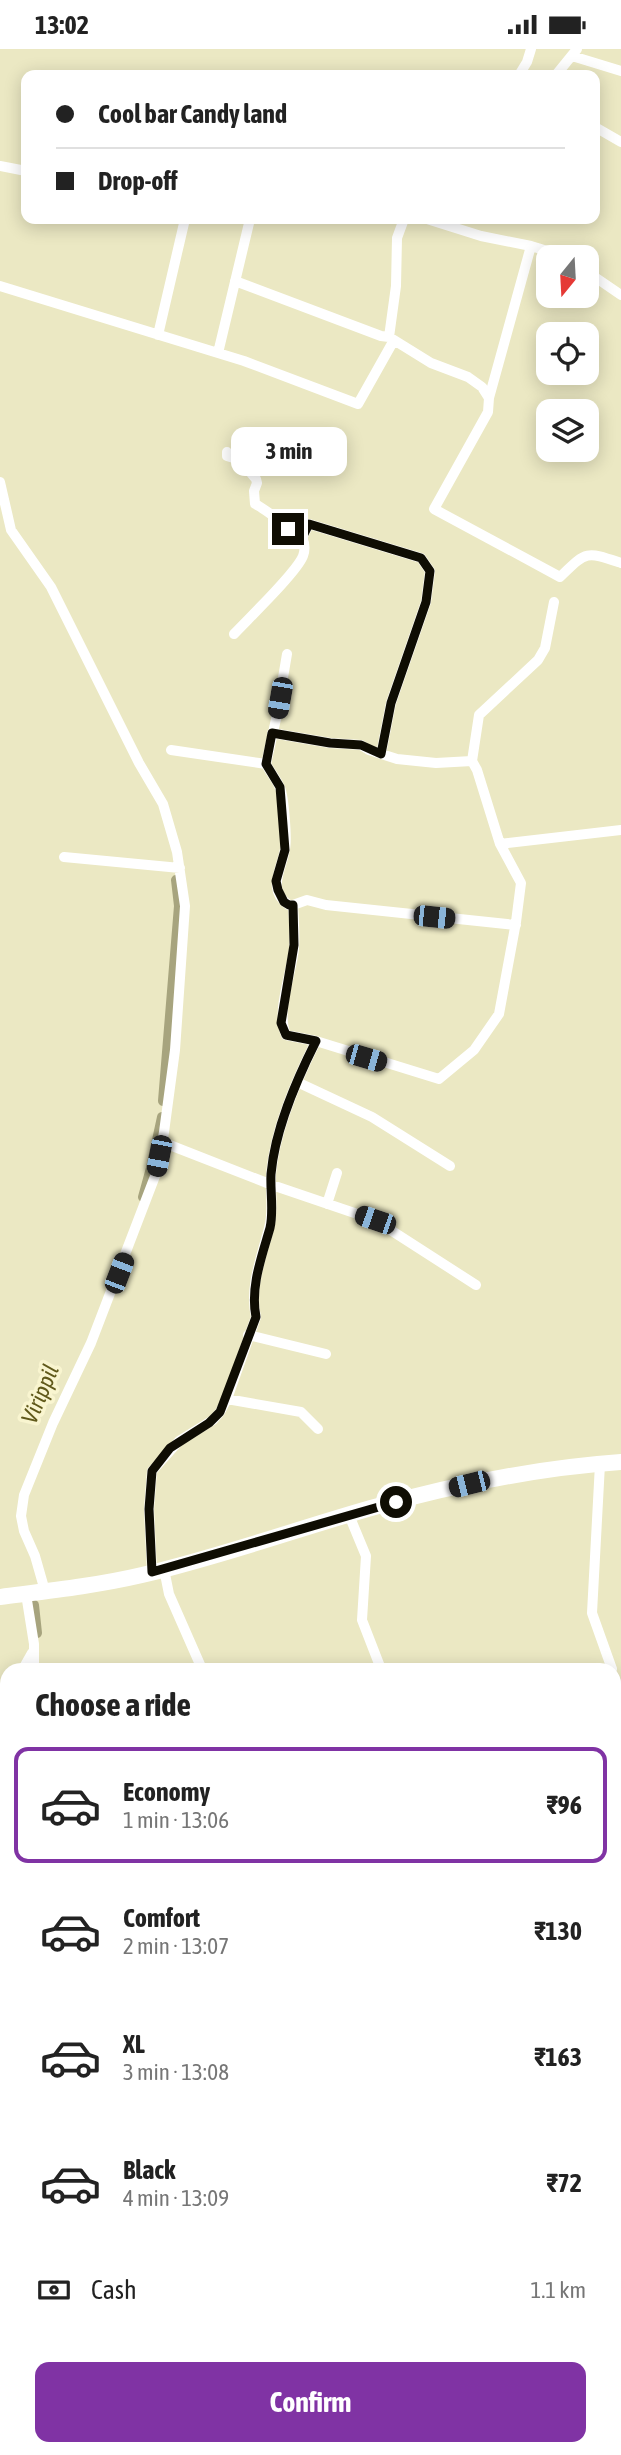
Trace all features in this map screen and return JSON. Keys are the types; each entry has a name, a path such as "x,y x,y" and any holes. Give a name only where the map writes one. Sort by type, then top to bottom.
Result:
{"highway":[{"path":"0,1597 101,1584 494,1478 566,1466 621,1462"}],"street":[{"path":"522,70 531,49"},
{"path":"560,70 574,52 621,71"},
{"path":"600,130 621,142"},
{"path":"0,166 21,170"},
{"path":"158,335 184,224"},
{"path":"218,353 249,224"},
{"path":"0,286 218,353 358,404 391,339 397,238 402,224"},
{"path":"443,224 481,236 536,248"},
{"path":"531,246 489,398 488,412 434,509 561,577 582,556 596,555 621,563"},
{"path":"599,280 621,295"},
{"path":"235,281 391,339 431,363 468,377 482,387 489,398"},
{"path":"227,452 227,456 240,460 256,479 255,504 269,511 275,519 302,538"},
{"path":"0,482 11,530 51,587 139,763 163,804 180,868 185,906 175,1050 157,1171 91,1343 53,1423 24,1495 24,1531 35,1556 45,1591"},
{"path":"234,634 298,565 303,556 302,538 309,524 421,558 430,571 426,602 391,703 381,754"},
{"path":"293,905 294,945 281,1023 286,1035 316,1041 439,1079 474,1050 499,1014 521,883 500,844 472,761 479,715 538,660 545,648 554,601"},
{"path":"287,653 266,764 280,787 283,808 285,850 276,881 284,902 293,905 307,900 326,905 516,925"},
{"path":"272,733 330,743 361,745 397,759 436,763 472,761"},
{"path":"172,750 266,764"},
{"path":"500,844 621,830"},
{"path":"64,857 180,868"},
{"path":"199,1663 158,1570 149,1509 152,1471 178,1441 213,1420 227,1399 256,1317 253,1306 261,1252 270,1228 271,1175 281,1130 316,1041"},
{"path":"298,1082 372,1117 450,1166"},
{"path":"162,1142 272,1185 375,1220 476,1285"},
{"path":"327,1204 337,1173"},
{"path":"305,1197 308,1185"},
{"path":"248,1335 326,1354"},
{"path":"227,1399 301,1412 318,1429"},
{"path":"600,1464 592,1613 610,1663"},
{"path":"349,1515 366,1556 362,1620 379,1663"},
{"path":"26,1594 34,1663"},
{"path":"26,1663 34,1650"}],"waterway":[{"path":"163,1101 179,906 176,880"},
{"path":"143,1197 162,1117"},
{"path":"34,1605 37,1633"}],"route":[{"path":"288,529 302,538 309,524 421,558 430,571 426,602 391,703 381,754 361,745 330,743 272,733 266,764 280,787 285,836 285,850 276,881 284,902 293,905 294,945 291,975 281,1023 286,1035 316,1041 304,1064 276,1147 271,1175 270,1228 261,1252 253,1306 256,1317 227,1399 213,1420 178,1441 152,1471 149,1546 152,1572 396,1502"}],"water label":[{"name":"Virippil","path":"40,1394"}]}
